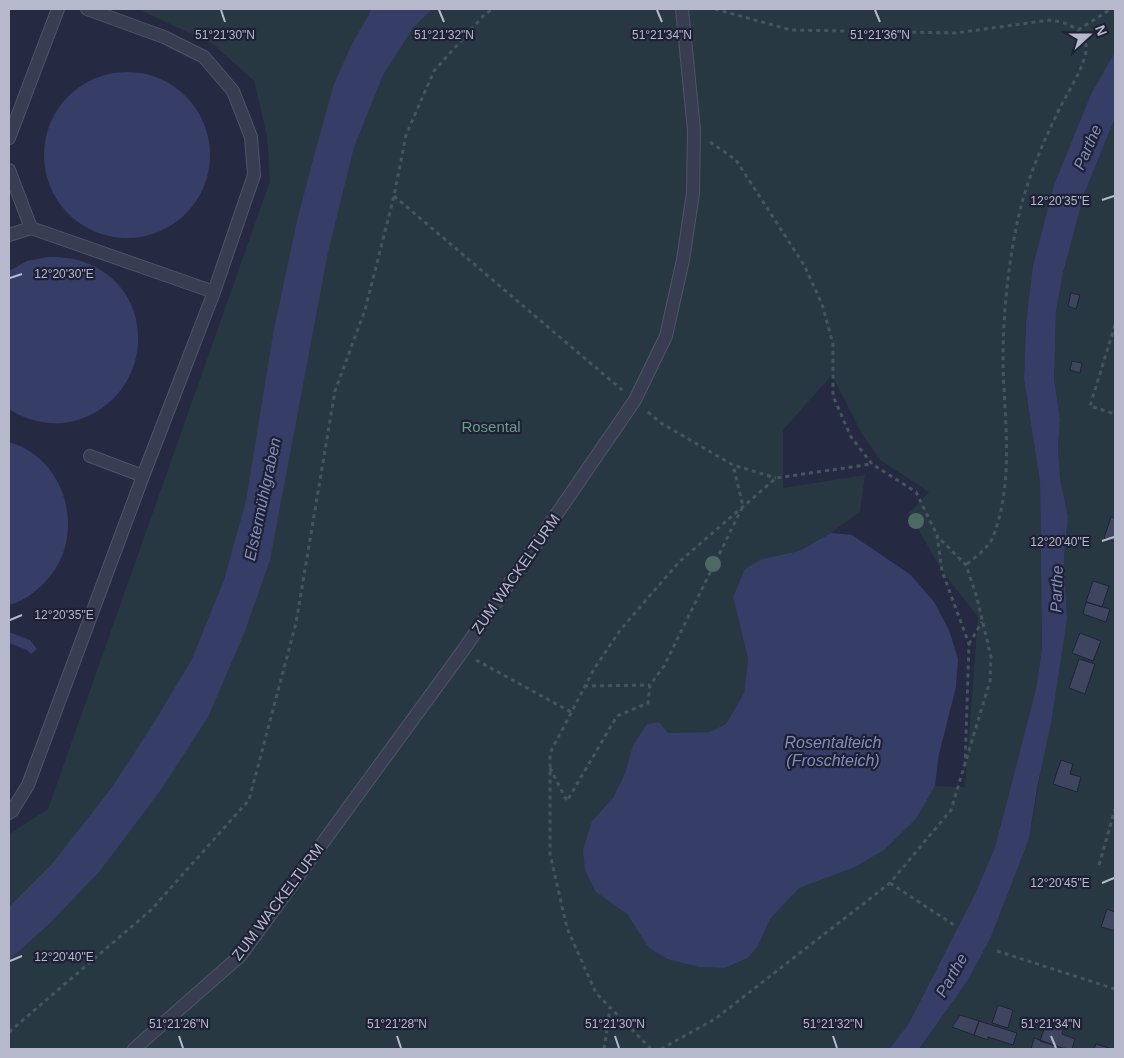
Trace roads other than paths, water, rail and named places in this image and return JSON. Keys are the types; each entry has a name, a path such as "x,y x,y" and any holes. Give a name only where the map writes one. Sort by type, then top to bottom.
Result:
{"lane":[{"path":"9,138 58,9"},
{"path":"9,813 28,785 214,292 254,175 251,137 234,91 204,57 164,37 87,9"},
{"name":"ZUM WACKELTURM","path":"134,1049 240,956 462,652 635,400 666,336 683,260 692,193 694,130 682,9"},
{"path":"9,170 31,228"},
{"path":"9,235 31,228 214,292"},
{"path":"90,456 143,476"}],"water":[{"name":"Elstermühlgraben","path":"372,9 432,9 413,28 383,75 354,147 328,252 270,560 245,631 208,717 160,791 99,872 49,924 9,960 9,907 52,864 113,786 192,659 224,580 246,501 273,334 297,221 334,84 352,44"},
{"name":"Parthe","path":"1115,52 1115,118 1084,194 1063,273 1056,311 1054,379 1060,419 1058,447 1060,478 1068,517 1064,555 1067,619 1051,723 1037,788 1029,839 991,937 968,980 919,1049 889,1049 908,1025 976,892 995,847 1036,689 1042,649 1040,482 1024,379 1026,323 1033,265 1054,185 1091,94"},
{"path":"119,72 135,72 159,78 186,96 204,123 210,155 204,187 186,214 159,232 135,238 119,238 95,232 74,219 63,208 50,187 44,163 44,147 50,123 63,102 74,91 95,78"},
{"path":"48,257 69,258 84,262 112,279 128,299 137,322 138,347 132,371 119,392 100,410 65,423 48,423 32,420 9,409 9,271 27,261"},
{"path":"9,442 30,451 46,465 58,483 66,503 68,524 66,545 58,565 36,590 14,604 9,605"},
{"name":"Rosentalteich (Froschteich)","path":"831,533 852,535 911,575 934,602 949,630 958,659 956,687 939,754 935,786 916,819 884,850 855,867 799,888 770,919 758,946 748,958 725,968 699,967 667,959 649,948 627,914 596,892 585,870 583,850 592,821 613,798 625,773 633,745 647,724 659,722 668,733 709,732 726,724 744,693 748,659 733,597 745,569 762,559 799,551"},
{"path":"9,632 30,640 37,649 31,654 27,650 9,643"}],"park label":[{"name":"Rosental","path":"491,427"}]}
